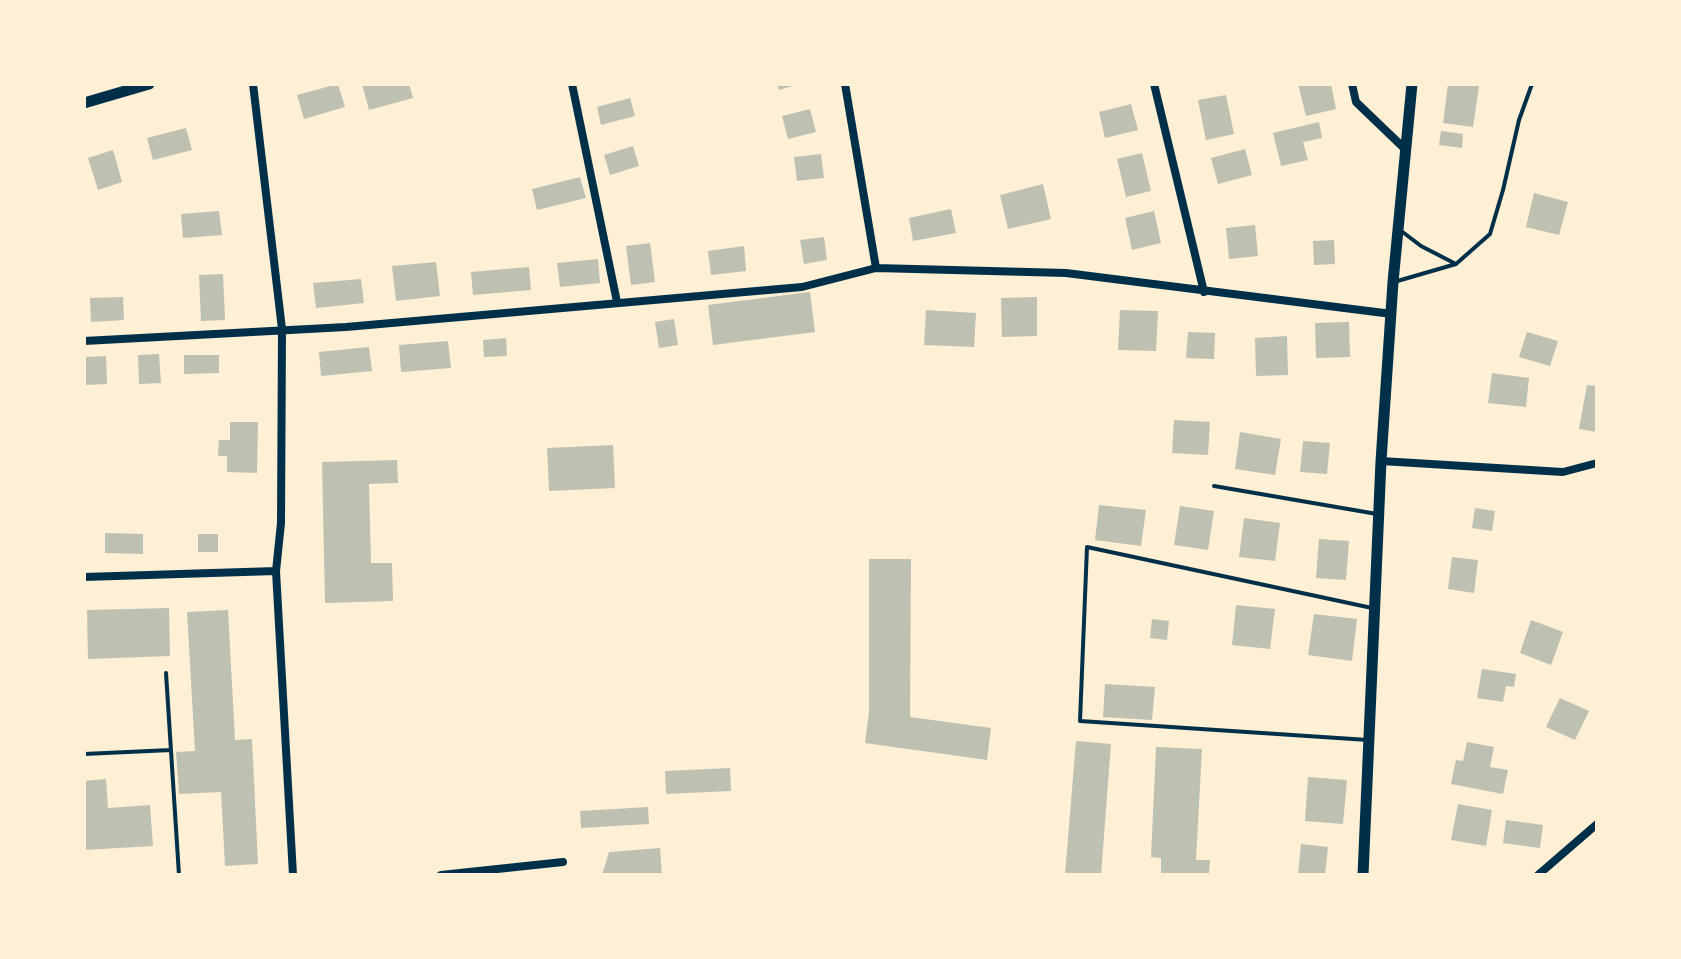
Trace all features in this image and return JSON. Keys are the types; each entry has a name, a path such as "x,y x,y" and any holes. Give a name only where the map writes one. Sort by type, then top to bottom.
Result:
{"street":[{"path":"84,103 149,84"},
{"path":"253,84 282,329 281,523 276,571 293,875"},
{"path":"572,84 617,302"},
{"path":"845,84 876,268"},
{"path":"1154,84 1204,292"},
{"path":"1352,84 1356,102 1406,150"},
{"path":"1363,875 1381,461 1393,282 1412,84"},
{"path":"84,341 346,327 802,287 876,268 1066,273 1392,314"},
{"path":"1381,461 1563,472 1597,463"},
{"path":"84,577 276,571"},
{"path":"1541,874 1597,824"},
{"path":"441,875 563,862"}],"lane":[{"path":"1393,282 1456,264 1490,234 1519,120 1532,84"},
{"path":"1400,230 1421,246 1456,264"},
{"path":"1214,486 1380,515"},
{"path":"1369,741 1080,721 1087,547 1374,609"},
{"path":"166,673 179,875"},
{"path":"84,754 171,750"}],"building":[{"path":"338,84 345,107 304,119 297,95"},
{"path":"362,84 409,84 413,98 369,110"},
{"path":"777,84 796,84 796,85 779,90"},
{"path":"1298,84 1331,84 1336,109 1306,116"},
{"path":"1448,84 1479,86 1473,127 1443,123"},
{"path":"1226,95 1234,134 1206,140 1198,100"},
{"path":"630,98 635,116 601,125 597,107"},
{"path":"1131,104 1138,130 1105,138 1099,112"},
{"path":"810,109 816,132 788,139 782,116"},
{"path":"1319,122 1322,138 1303,142 1308,160 1281,166 1273,133"},
{"path":"186,128 192,150 153,160 147,138"},
{"path":"1441,131 1463,134 1462,148 1439,145"},
{"path":"633,146 639,166 610,175 604,155"},
{"path":"1245,149 1252,175 1218,184 1211,158"},
{"path":"113,150 122,182 98,190 88,158"},
{"path":"1142,153 1151,191 1126,197 1117,159"},
{"path":"821,154 824,178 797,181 794,157"},
{"path":"580,177 586,198 537,210 532,189"},
{"path":"1043,184 1051,219 1008,229 1000,195"},
{"path":"1534,193 1568,202 1559,235 1526,227"},
{"path":"951,209 956,233 913,241 909,218"},
{"path":"219,211 222,235 183,238 181,214"},
{"path":"1154,211 1161,243 1132,250 1125,218"},
{"path":"1255,225 1258,256 1229,259 1226,228"},
{"path":"824,237 827,260 804,264 800,240"},
{"path":"1334,240 1335,264 1314,265 1313,241"},
{"path":"650,243 655,282 631,285 626,246"},
{"path":"744,246 746,271 711,275 708,251"},
{"path":"598,259 600,283 560,287 557,263"},
{"path":"436,262 440,296 396,301 392,266"},
{"path":"529,267 531,290 473,295 471,272"},
{"path":"223,274 225,320 201,321 199,275"},
{"path":"361,279 364,303 316,308 313,283"},
{"path":"810,292 815,332 713,345 708,305"},
{"path":"123,297 124,320 91,322 90,298"},
{"path":"1037,297 1037,336 1002,337 1001,298"},
{"path":"926,310 976,313 974,347 924,345"},
{"path":"1120,310 1158,311 1156,351 1118,350"},
{"path":"674,319 678,345 659,348 655,322"},
{"path":"1349,322 1350,357 1316,358 1315,323"},
{"path":"1188,332 1215,333 1214,359 1186,358"},
{"path":"1527,332 1558,341 1550,366 1519,357"},
{"path":"1287,336 1288,375 1256,376 1255,338"},
{"path":"506,338 507,356 484,357 483,340"},
{"path":"448,341 451,368 401,372 399,345"},
{"path":"369,347 372,371 321,376 319,352"},
{"path":"159,354 161,383 139,384 138,355"},
{"path":"184,355 219,355 219,373 184,374"},
{"path":"106,356 107,384 84,385 84,357"},
{"path":"1492,373 1529,378 1526,407 1488,403"},
{"path":"1587,385 1597,386 1597,432 1579,429"},
{"path":"1174,420 1210,422 1208,455 1172,453"},
{"path":"230,422 258,422 257,473 227,472 227,456 218,456 219,440 230,440"},
{"path":"1240,432 1281,439 1275,475 1235,469"},
{"path":"1303,441 1330,443 1327,474 1300,472"},
{"path":"613,445 615,488 549,491 547,448"},
{"path":"397,460 398,483 369,484 371,563 392,563 393,601 325,603 322,462"},
{"path":"1099,505 1146,510 1141,546 1095,540"},
{"path":"1180,506 1214,511 1208,550 1174,545"},
{"path":"1475,508 1495,511 1492,531 1472,528"},
{"path":"1244,518 1280,523 1275,561 1239,557"},
{"path":"105,533 143,534 143,554 105,553"},
{"path":"198,534 218,534 218,552 198,552"},
{"path":"1319,539 1349,541 1346,580 1316,578"},
{"path":"1452,557 1478,560 1474,593 1448,589"},
{"path":"869,559 911,559 910,717 991,728 987,760 865,743 869,712"},
{"path":"1236,605 1275,609 1270,649 1232,645"},
{"path":"169,608 170,656 88,659 87,610"},
{"path":"228,610 235,740 252,739 258,864 225,866 221,792 179,794 176,752 195,751 187,612"},
{"path":"1314,614 1357,619 1352,661 1308,655"},
{"path":"1152,619 1169,621 1167,640 1150,638"},
{"path":"1531,620 1563,632 1551,665 1520,653"},
{"path":"1482,669 1516,674 1514,687 1506,686 1503,702 1477,698"},
{"path":"1105,684 1155,687 1152,720 1103,717"},
{"path":"1560,698 1589,711 1575,740 1546,727"},
{"path":"1076,741 1111,744 1101,875 1065,875"},
{"path":"1467,742 1494,747 1490,767 1508,770 1503,794 1451,784 1456,760 1463,761"},
{"path":"1156,747 1202,749 1196,860 1210,860 1209,875 1161,875 1161,858 1151,857"},
{"path":"730,768 731,791 666,794 665,771"},
{"path":"1308,777 1347,780 1343,824 1305,821"},
{"path":"106,779 108,808 150,805 153,846 84,850 84,781"},
{"path":"1458,804 1492,810 1486,846 1451,840"},
{"path":"648,807 649,824 581,828 580,811"},
{"path":"1506,820 1543,825 1540,848 1503,843"},
{"path":"1301,844 1328,847 1325,875 1298,875"},
{"path":"660,848 662,875 602,875 609,852"}]}
